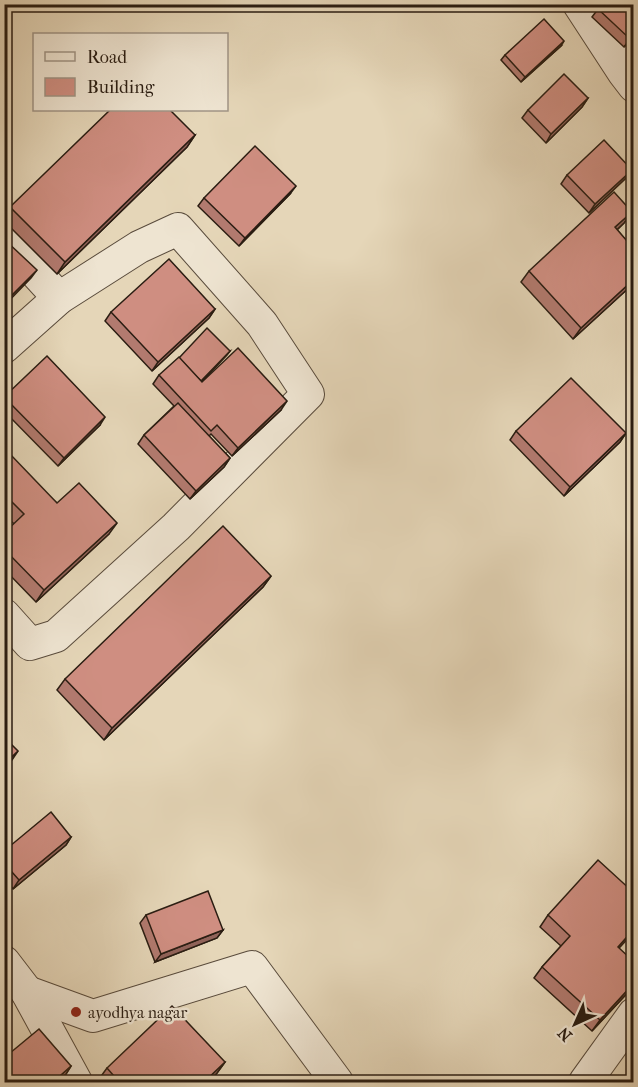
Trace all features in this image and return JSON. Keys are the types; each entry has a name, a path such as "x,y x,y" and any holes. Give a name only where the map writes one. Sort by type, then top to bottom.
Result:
{"street":[{"path":"579,4 633,86"},
{"path":"4,347 59,298 139,247 178,229 262,324 308,394 176,526 56,636 30,644 4,615"},
{"path":"4,238 59,298"},
{"path":"4,962 27,992 76,1083"},
{"path":"27,992 93,1016 252,967 338,1083"},
{"path":"585,1083 633,1014"}],"building":[{"path":"602,4 633,4 633,35 630,39 598,9"},
{"path":"544,19 564,41 525,77 505,55"},
{"path":"564,74 588,98 551,134 528,110"},
{"path":"109,111 171,111 195,135 65,262 10,207"},
{"path":"604,140 632,170 595,204 567,175"},
{"path":"255,146 296,186 245,238 204,198"},
{"path":"614,192 632,212 615,227 633,248 633,280 581,328 529,271"},
{"path":"4,239 37,270 4,303"},
{"path":"169,259 215,309 158,362 111,312"},
{"path":"207,328 230,351 201,381 179,358"},
{"path":"238,348 287,401 238,448 217,425 211,431 159,375 179,357 202,382"},
{"path":"47,356 105,417 64,458 4,397"},
{"path":"571,378 626,433 570,487 516,431"},
{"path":"178,403 230,458 196,491 144,435"},
{"path":"9,453 57,503 79,483 117,523 44,590 4,549 4,533 24,514 4,494 4,457"},
{"path":"223,526 271,576 112,728 65,679"},
{"path":"4,737 18,751 4,764"},
{"path":"51,812 71,837 19,880 4,863 4,851"},
{"path":"598,860 633,892 633,930 618,947 633,961 633,984 600,1020 542,967 570,936 548,915"},
{"path":"208,891 223,930 161,954 146,915"},
{"path":"172,1006 225,1062 203,1083 120,1083 107,1068"},
{"path":"39,1029 71,1066 52,1083 13,1083 4,1073 4,1058"}],"place":[{"name":"ayodhya nagar","path":"76,1012"}]}
